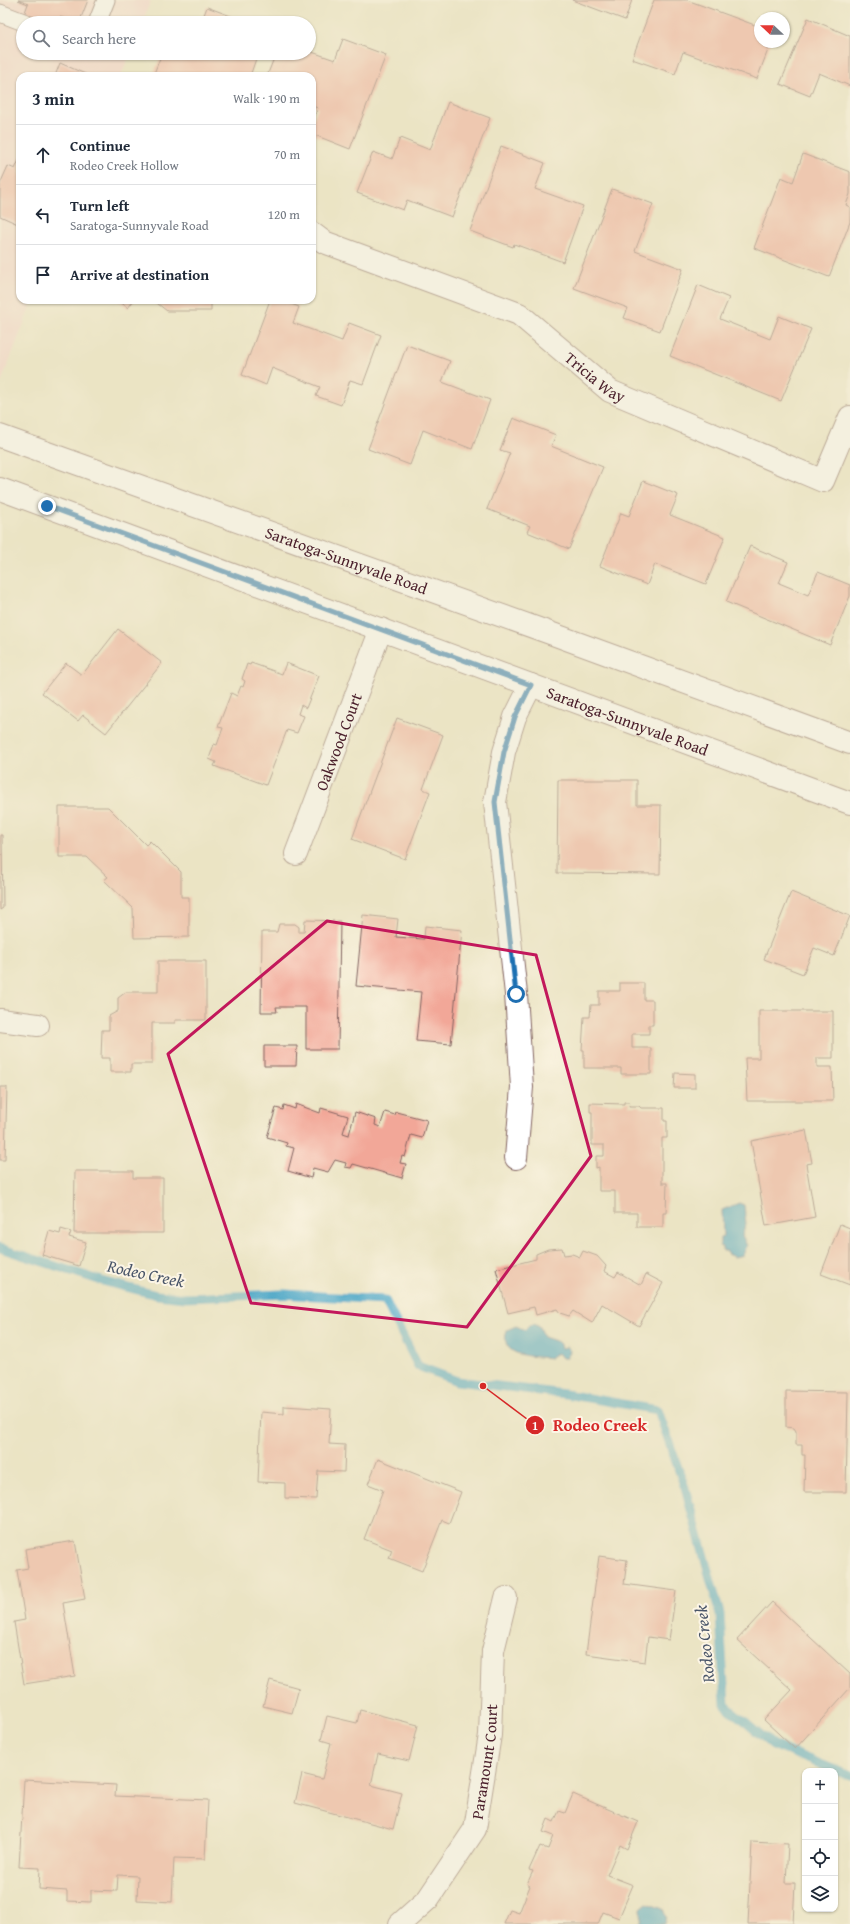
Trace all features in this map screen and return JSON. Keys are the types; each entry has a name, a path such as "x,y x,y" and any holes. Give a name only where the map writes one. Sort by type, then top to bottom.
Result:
{"main road":[{"name":"Tricia Way","path":"316,236 324,242 519,314 610,391 823,481 850,417"},
{"name":"Saratoga-Sunnyvale Road","path":"0,436 850,743"},
{"name":"Saratoga-Sunnyvale Road","path":"0,489 850,803"},
{"name":"Oakwood Court","path":"296,854 380,630"},
{"path":"516,1158 522,1087 516,994 495,802 504,752 515,717 531,685"},
{"path":"0,1020 38,1025"},
{"name":"Paramount Court","path":"400,1924 428,1899 475,1829 490,1735 493,1651 506,1598"}],"lane":[{"path":"100,16 106,0"},
{"path":"0,13 16,19"}],"highlighted area":[{"path":"327,921 536,955 591,1156 467,1327 251,1303 168,1054"}],"shaded area":[{"path":"0,0 151,0 145,16 16,16 16,60 127,60 123,72 16,72 16,304 31,304 0,385"}],"water":[{"path":"739,1203 744,1205 746,1224 742,1235 747,1246 743,1255 734,1257 727,1254 727,1251 723,1251 723,1247 720,1246 720,1237 723,1236 722,1210"},
{"path":"533,1324 540,1327 544,1337 559,1342 561,1348 567,1347 570,1351 567,1358 562,1358 558,1353 551,1358 526,1356 512,1351 507,1346 507,1330 516,1326 525,1330 529,1325"},
{"path":"647,1903 663,1909 666,1917 664,1924 638,1924 642,1919 641,1908"}],"building":[{"path":"18,0 88,0 82,16 27,16 24,15 28,4"},
{"path":"572,0 632,0 625,20"},
{"path":"654,0 687,0 754,25 754,48 769,48 757,79 683,52 675,74 632,59"},
{"path":"207,7 231,16 204,16"},
{"path":"808,18 850,36 850,86 819,73 810,96 780,84"},
{"path":"343,39 386,55 350,149 316,136 316,113 318,108 316,107 316,72 269,72 273,60 316,60 316,53 335,60"},
{"path":"159,60 256,60 251,72 155,72"},
{"path":"60,63 81,72 57,72"},
{"path":"448,102 490,118 452,217 407,200 403,210 357,193 373,152 392,159 400,138 430,150"},
{"path":"501,146 545,163 535,189 583,206 563,262 514,244 513,247 470,231"},
{"path":"803,154 850,172 850,194 846,205 850,207 850,222 829,277 754,248 781,177 793,182"},
{"path":"8,166 15,169 16,167 16,223 0,216 0,184"},
{"path":"612,189 653,204 635,251 683,269 660,331 624,318 628,308 574,288"},
{"path":"698,285 729,298 720,319 770,339 779,316 811,329 781,401 670,356"},
{"path":"123,304 131,304 128,308"},
{"path":"158,304 211,304 211,311 167,311"},
{"path":"269,304 291,304 299,307 293,323 342,341 349,323 381,335 363,384 350,380 341,405 316,396 320,387 272,368 266,385 242,375"},
{"path":"407,345 450,361 442,382 490,400 472,449 423,430 410,465 368,449"},
{"path":"513,418 556,435 551,446 603,467 569,549 527,532 530,526 487,509 510,453 500,450"},
{"path":"643,481 678,495 670,515 725,537 706,584 655,564 647,585 600,566 621,513 629,516"},
{"path":"750,546 788,562 779,583 808,595 818,572 850,585 850,596 830,645 726,602"},
{"path":"118,629 162,663 106,733 83,715 78,721 42,693 66,663 82,675"},
{"path":"251,663 282,674 286,663 319,676 306,708 301,705 298,714 304,716 297,733 287,730 266,785 214,766 216,762 209,759 214,744 217,745 223,728 218,727 231,693 237,696 241,686 243,687 245,681 242,679 247,664 250,665"},
{"path":"397,718 443,735 423,789 430,792 405,859 352,839"},
{"path":"558,780 637,780 637,805 661,805 660,874 557,873"},
{"path":"59,807 108,807 146,845 150,841 181,872 181,897 189,897 189,937 134,938 133,908 104,880 108,877 87,857 59,857"},
{"path":"0,835 2,835 3,908 0,910"},
{"path":"791,892 850,916 834,956 814,948 803,974 764,959"},
{"path":"363,915 398,919 396,937 424,939 425,926 462,930 451,1044 416,1041 421,992 356,986"},
{"path":"305,920 340,921 338,1049 306,1049 306,1007 276,1007 277,1012 261,1012 262,932 277,932 279,924 295,924 299,927 299,932 304,932"},
{"path":"158,961 206,961 206,1020 175,1020 175,1023 152,1023 152,1064 131,1064 131,1072 110,1072 110,1058 101,1058 102,1030 109,1030 109,1016 118,1011 118,998 126,992 158,992"},
{"path":"620,983 644,983 644,1000 653,1000 653,1025 649,1025 649,1034 632,1034 632,1048 651,1048 651,1074 621,1074 621,1068 584,1068 584,1050 582,1050 584,1017 590,1017 591,1005 599,1005 599,991 620,991"},
{"path":"759,1011 833,1011 833,1058 817,1058 817,1067 832,1067 833,1101 747,1101 745,1058 759,1058"},
{"path":"264,1046 297,1046 296,1066 264,1066"},
{"path":"675,1073 695,1074 695,1088 674,1088"},
{"path":"0,1087 7,1087 5,1160 0,1160"},
{"path":"624,1102 630,1102 629,1106 639,1106 641,1108 664,1108 664,1121 667,1121 667,1138 662,1138 662,1183 667,1183 666,1213 663,1213 663,1227 637,1227 637,1213 615,1213 615,1191 599,1191 599,1167 596,1168 596,1156 604,1156 604,1145 592,1145 592,1112 590,1112 590,1103 624,1104"},
{"path":"296,1104 320,1113 321,1108 348,1116 343,1133 349,1135 355,1112 376,1119 375,1125 380,1127 385,1112 395,1115 396,1112 427,1120 422,1138 411,1135 405,1157 402,1156 400,1163 406,1164 402,1178 353,1164 351,1168 345,1167 346,1163 335,1160 328,1172 313,1168 311,1178 288,1171 294,1148 286,1146 287,1143 267,1137 276,1108 283,1110 284,1105 295,1109"},
{"path":"806,1130 812,1163 806,1164 815,1217 766,1226 751,1141"},
{"path":"75,1171 133,1171 133,1178 163,1178 163,1233 74,1233"},
{"path":"840,1224 850,1228 850,1285 821,1274"},
{"path":"61,1229 71,1232 69,1237 86,1242 79,1266 42,1255 49,1231 60,1234"},
{"path":"562,1248 564,1255 572,1254 580,1257 583,1251 597,1256 606,1266 604,1271 615,1277 618,1272 641,1285 646,1274 663,1283 639,1326 602,1304 592,1323 573,1311 569,1316 560,1313 557,1309 536,1315 534,1307 508,1313 496,1269 536,1259 536,1254 548,1249"},
{"path":"786,1391 848,1392 846,1492 804,1492 805,1455 802,1455 802,1445 796,1445 796,1431 794,1428 786,1427"},
{"path":"284,1406 331,1409 329,1444 345,1445 344,1472 318,1471 316,1499 285,1498 285,1483 258,1482 261,1412 284,1414"},
{"path":"378,1459 461,1492 449,1523 442,1520 422,1571 389,1558 392,1550 364,1539 383,1490 368,1484"},
{"path":"75,1541 85,1599 63,1603 75,1676 24,1684 14,1622 25,1620 17,1570 28,1568 25,1549"},
{"path":"599,1556 627,1560 624,1584 676,1591 669,1640 648,1637 645,1662 586,1654"},
{"path":"772,1602 850,1674 850,1688 795,1749 764,1720 792,1690 737,1640"},
{"path":"270,1680 299,1688 292,1713 263,1706"},
{"path":"360,1710 418,1725 409,1761 378,1754 371,1785 402,1793 393,1829 295,1803 302,1774 322,1779 331,1743 321,1740 327,1716 357,1723"},
{"path":"24,1780 116,1785 115,1796 208,1800 205,1859 174,1858 172,1902 137,1900 138,1876 118,1875 117,1891 91,1890 91,1902 67,1901 67,1891 39,1889 40,1868 19,1867"},
{"path":"573,1794 638,1822 627,1849 620,1845 607,1875 633,1885 619,1918 603,1912 598,1924 504,1924 510,1910 519,1913 530,1886 527,1884 533,1871 529,1870 540,1846 548,1849 553,1836 543,1832 548,1819 554,1822 559,1811 565,1813"},
{"path":"752,1842 788,1844 786,1883 795,1883 793,1924 748,1924"}],"waterway":[{"name":"Rodeo Creek","path":"0,1248 102,1281 157,1295 185,1298 284,1294 385,1300 418,1366 457,1381 565,1394 658,1410 685,1488 720,1614 725,1705 773,1745 850,1776"}],"place":[{"name":"Rodeo Creek","path":"483,1386"}],"route":[{"path":"47,506 531,685 515,717 504,752 495,802 503,863 516,994"}]}
